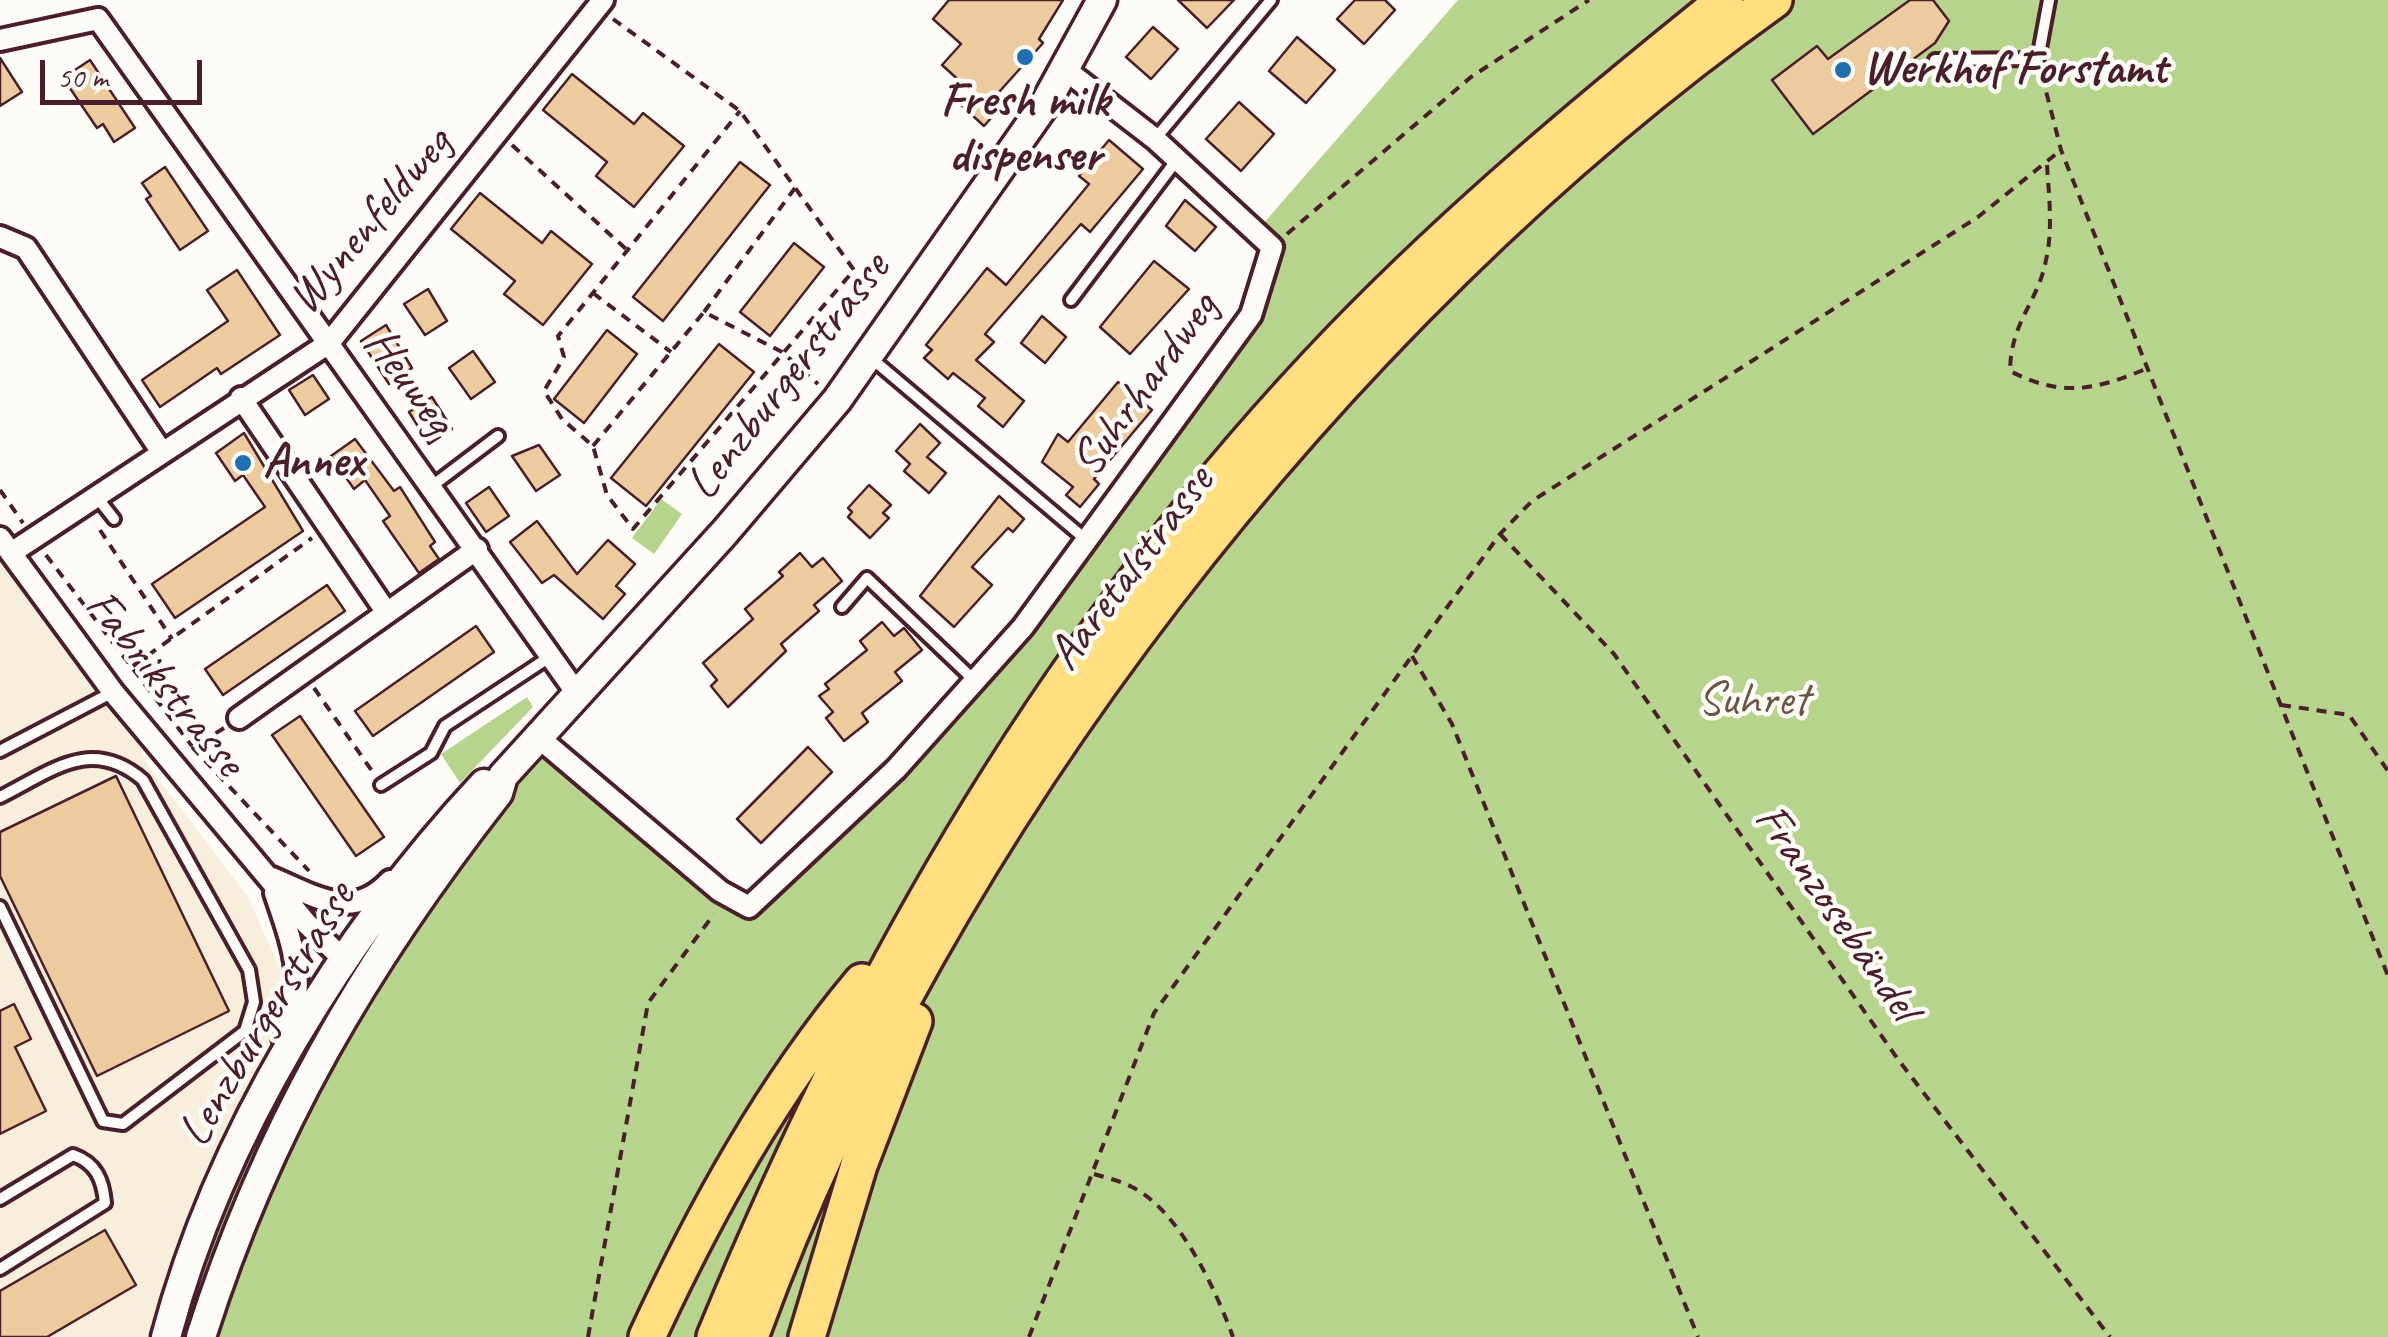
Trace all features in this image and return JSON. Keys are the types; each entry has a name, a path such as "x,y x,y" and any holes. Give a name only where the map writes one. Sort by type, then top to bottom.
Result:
{"highway":[{"name":"Aaretalstrasse","path":"715,1337 813,1112 907,928 1026,736 1194,508 1343,339 1470,214 1725,0"},
{"name":"Aaretalstrasse","path":"750,1337 873,1058 984,859 1184,573 1333,395 1472,254 1614,126 1774,0"},
{"path":"808,1337 858,1165 984,859"},
{"path":"647,1337 706,1218 768,1114 826,1024 907,928"}],"main road":[{"name":"Lenzburgerstrasse","path":"201,1337 228,1250 355,968 498,793 503,776 837,400 1066,71 1102,0"},
{"name":"Lenzburgerstrasse","path":"166,1337 199,1231 239,1136 355,968 431,840 487,781 503,776"}],"street":[{"name":"Wynenfeldweg","path":"6,545 33,537 330,342 600,4"},
{"name":"Heuweg","path":"0,40 98,19 578,696"},
{"path":"1066,71 1155,140 1272,247"},
{"path":"0,237 26,248 161,450"},
{"name":"Suhrhardweg","path":"729,896 748,907 790,872 896,769 1023,627 1084,538 1251,315 1272,247"},
{"path":"242,398 387,613"},
{"name":"Fabrikstrasse","path":"6,545 113,692 307,924 355,968"},
{"path":"238,718 477,549"},
{"path":"538,737 729,896"},
{"name":"Fabrikstrasse","path":"270,877 318,898 362,903 431,840"},
{"name":"Fabrikstrasse","path":"239,1136 297,1000 298,969 270,877"}],"lane":[{"path":"1155,140 1271,0"},
{"path":"1935,60 2038,60 2048,0"},
{"path":"1071,300 1176,161"},
{"path":"870,357 1084,538"},
{"path":"432,486 498,436"},
{"path":"91,496 114,519"},
{"path":"842,607 867,578 975,680"},
{"path":"381,784 431,753 445,726 551,656"},
{"path":"0,751 113,692"},
{"path":"0,797 75,760 95,757 122,762 144,780 249,970 254,1002 245,1031 122,1124 104,1122 0,907"},
{"path":"0,1199 74,1155 88,1160 104,1184 106,1203 0,1269"}],"path":[{"path":"1272,247 1471,76 1588,0"},
{"path":"600,4 740,111 854,270 633,529 607,495 593,446 562,419 544,390 564,358 558,336 740,111"},
{"path":"2038,60 2061,150 2388,976"},
{"path":"498,132 627,250"},
{"path":"1029,1337 1154,1013 1500,534 1532,501 1978,217 2061,150"},
{"path":"2047,165 2046,262 2010,341 2010,371 2042,388 2079,389 2116,382 2148,368"},
{"path":"593,446 704,312 795,188"},
{"path":"592,293 671,352"},
{"path":"704,312 782,352 837,400"},
{"path":"0,490 193,748 311,874"},
{"path":"91,496 106,545 172,638"},
{"path":"132,668 328,526"},
{"name":"Franzosebändel","path":"1500,534 1614,654 1897,1058 2110,1337"},
{"path":"1412,656 1452,724 1698,1337"},
{"path":"303,672 381,784"},
{"path":"2281,705 2349,715 2388,772"},
{"path":"175,762 238,718"},
{"path":"588,1337 648,1003 729,896"},
{"path":"1094,1174 1135,1188 1168,1217 1216,1290 1233,1337"}],"shaded area":[{"path":"0,538 113,692 149,767 247,895 283,975 293,1066 230,1202 183,1337 0,1337"}],"green space":[{"name":"Suhret","path":"1458,0 2388,0 2388,1337 183,1337 222,1219 273,1105 303,1050 405,895 538,737 749,906 1023,627 1205,379 1272,247 1256,232"},
{"path":"661,499 682,514 654,554 632,538"},
{"path":"527,697 533,707 460,783 441,754"}],"building":[{"path":"949,0 1063,0 1039,39 1043,43 991,101 1000,108 984,126 961,105 973,93 942,65 961,44 933,19"},
{"path":"1178,0 1234,0 1207,28"},
{"path":"1355,0 1385,0 1395,10 1364,44 1337,19"},
{"name":"Werkhof Forstamt","path":"1910,0 1933,0 1949,21 1935,43 1813,134 1772,80 1817,46 1828,59"},
{"path":"1153,27 1178,49 1151,79 1126,57"},
{"path":"1297,37 1335,70 1306,103 1269,71"},
{"path":"0,58 22,92 0,106"},
{"path":"90,60 135,128 114,142 103,124 97,128 63,78"},
{"path":"572,74 634,124 643,113 684,146 634,207 596,176 607,162 543,110"},
{"path":"1239,102 1274,134 1241,171 1206,139"},
{"path":"1109,140 1143,169 1090,232 1081,224 985,334 994,342 976,360 1024,401 1003,427 978,406 985,398 953,373 948,379 924,358 932,350 926,345 987,268 1006,285 1089,184 1079,176"},
{"path":"740,162 770,185 663,321 633,297"},
{"path":"165,167 208,231 180,250 146,199 151,196 142,183"},
{"path":"480,193 542,243 551,231 592,264 543,325 504,294 515,281 451,229"},
{"path":"1185,200 1216,227 1195,251 1166,226"},
{"path":"794,243 824,267 770,336 740,312"},
{"path":"1154,261 1189,289 1130,354 1100,327"},
{"path":"237,270 280,335 221,374 217,368 160,407 142,380 228,321 207,290"},
{"path":"428,289 447,321 425,335 404,304"},
{"path":"1042,316 1066,337 1045,363 1021,343"},
{"path":"386,325 412,368 389,384 361,341"},
{"path":"607,330 637,354 584,423 554,399"},
{"path":"719,344 754,372 646,506 611,478"},
{"path":"473,351 495,382 471,399 449,368"},
{"path":"313,375 329,399 305,415 289,390"},
{"path":"1118,382 1152,410 1094,479 1099,484 1080,507 1066,495 1073,487 1042,462 1058,434 1068,442"},
{"path":"432,397 452,429 429,444 409,412"},
{"path":"920,424 940,443 927,457 946,473 929,493 904,471 910,464 896,451"},
{"path":"244,433 303,531 175,618 152,584 265,507 243,475 235,481 216,453"},
{"path":"355,439 394,491 400,487 435,542 430,546 439,559 419,573 383,521 390,516 365,480 354,489 331,456"},
{"path":"539,445 560,475 536,491 512,456"},
{"path":"869,485 891,505 883,513 889,518 870,538 848,517 852,512 848,508"},
{"path":"489,487 509,516 486,532 466,503"},
{"path":"999,496 1024,519 1013,532 1008,528 972,567 992,585 954,627 920,596"},
{"path":"537,521 577,574 608,540 635,564 616,586 625,594 603,619 554,575 542,583 510,542"},
{"path":"800,553 812,567 823,558 842,581 814,605 819,611 781,644 786,651 728,707 711,686 717,680 703,663 753,619 745,609 783,576 779,572"},
{"path":"327,585 345,611 223,695 205,669"},
{"path":"882,622 894,636 904,628 922,650 895,672 902,681 862,713 868,722 844,741 826,718 833,712 819,696 829,689 825,684 867,650 860,641"},
{"path":"476,626 494,652 373,736 355,711"},
{"path":"300,716 384,837 356,856 272,735"},
{"path":"808,747 832,772 761,843 737,819"},
{"path":"116,776 229,1011 97,1076 0,876 0,832"},
{"path":"14,1004 31,1039 15,1047 46,1111 0,1134 0,1011"},
{"path":"105,1230 136,1285 47,1337 0,1337 0,1291"}],"place":[{"name":"Fresh milk dispenser","path":"1025,57"},
{"name":"Werkhof Forstamt","path":"1843,70"},
{"name":"Annex","path":"243,463"}]}
